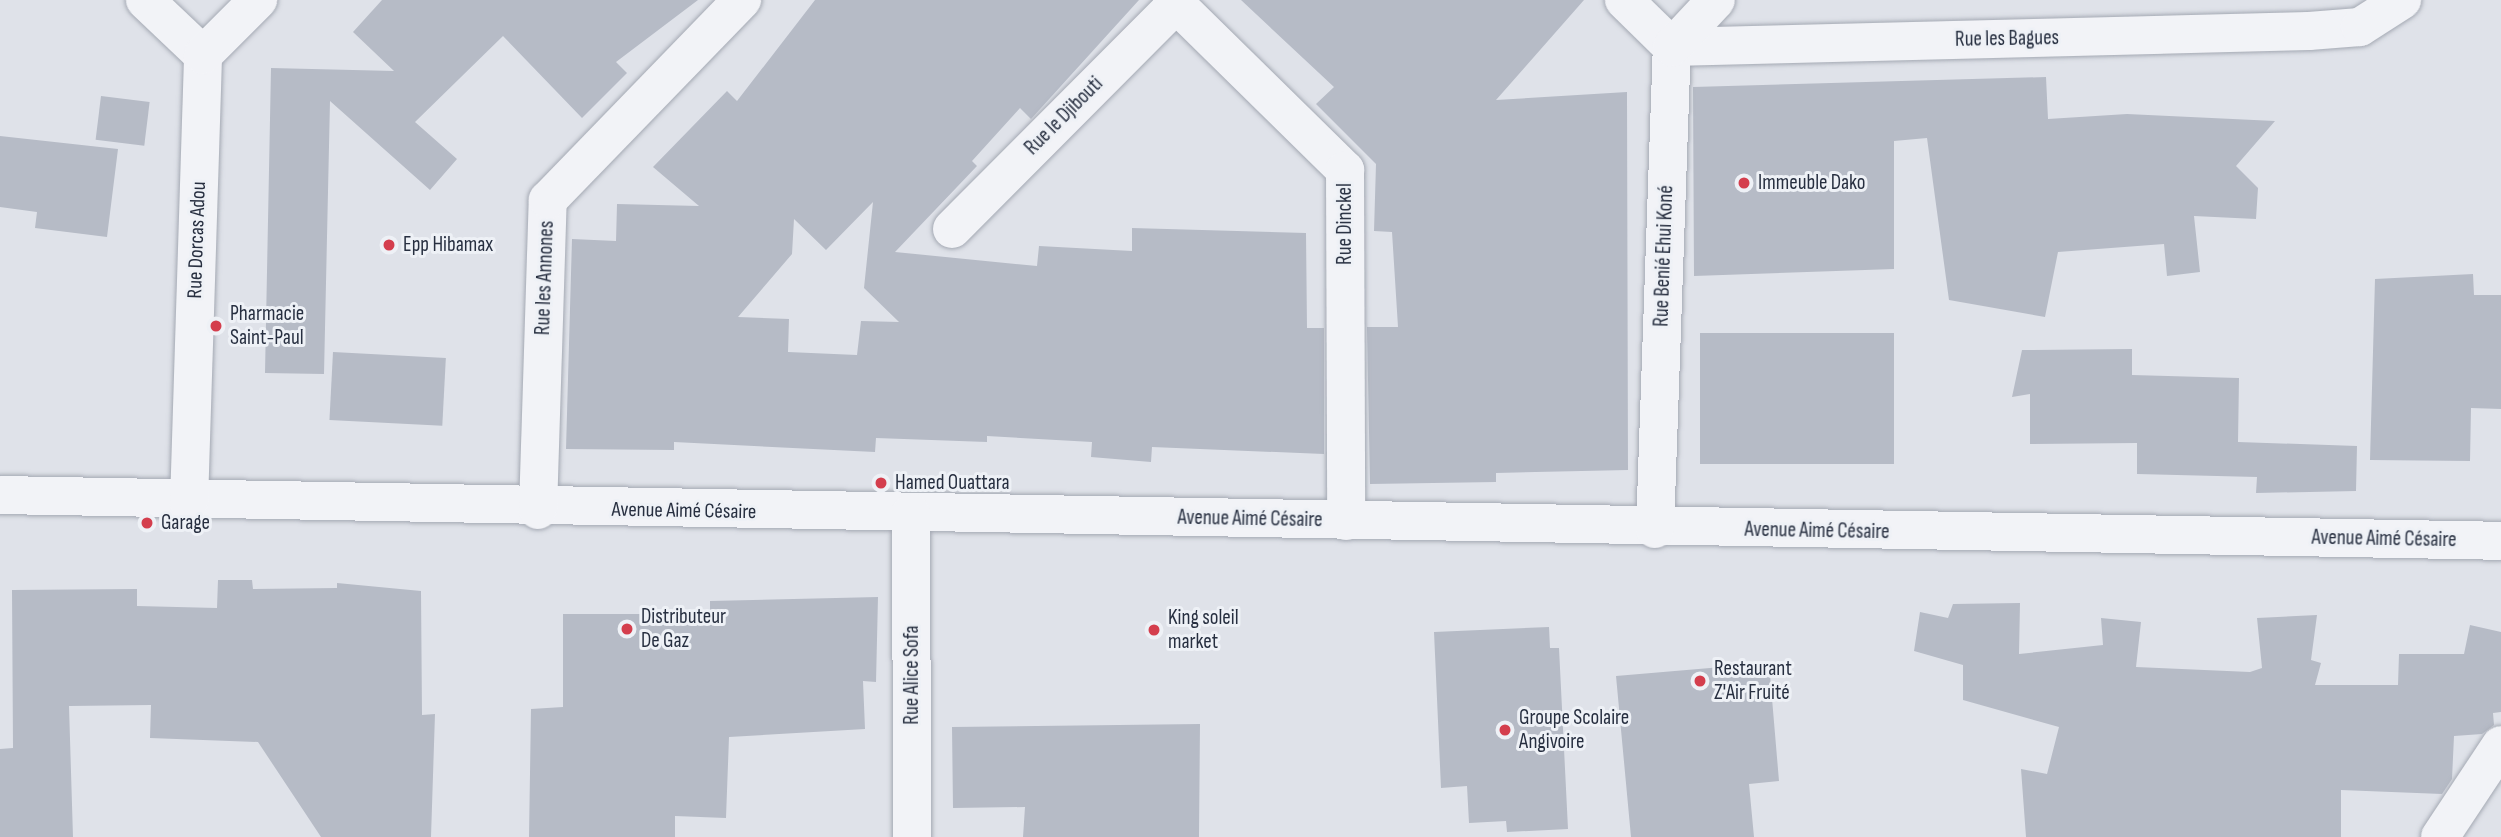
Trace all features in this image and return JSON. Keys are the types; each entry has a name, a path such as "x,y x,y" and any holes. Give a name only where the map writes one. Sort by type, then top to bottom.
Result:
{"street":[{"path":"145,0 203,55 258,0"},
{"name":"Rue les Annones","path":"538,510 548,200 742,0"},
{"path":"1624,0 1672,47 1716,0"},
{"name":"Rue les Bagues","path":"1672,47 2309,31 2360,27 2402,0"},
{"name":"Rue le Djibouti","path":"953,229 1174,2"},
{"name":"Rue Dinckel","path":"1174,2 1345,170 1346,521"},
{"name":"Rue Benié Ehui Koné","path":"1655,529 1672,47"},
{"name":"Rue Dorcas Adou","path":"188,503 203,55"},
{"name":"Avenue Aimé Césaire","path":"0,495 188,503 538,510 911,513 1655,529 2501,541"},
{"name":"Rue Alice Sofa","path":"911,513 912,837"},
{"path":"2440,837 2501,745"}],"building":[{"path":"382,0 698,0 616,62 627,73 582,118 503,36 415,122 457,159 430,190 330,101 324,374 265,373 271,68 394,71 353,32"},
{"path":"815,0 1139,0 1031,119 1020,108 972,161 977,166 895,252 1037,266 1039,246 1132,251 1132,228 1306,233 1307,328 1324,328 1324,454 1152,447 1151,462 1091,457 1092,442 987,436 987,442 876,438 875,452 674,442 674,450 566,449 572,239 616,241 617,204 699,206 653,167 727,91 737,101","holes":["873,202 864,288 899,322 861,321 857,355 788,352 789,319 738,317 792,254 794,219 826,250"]},
{"path":"1241,0 1584,0 1496,100 1627,92 1628,470 1496,473 1496,482 1370,484 1367,327 1398,327 1392,232 1374,231 1376,164 1316,104 1334,87"},
{"path":"2046,77 2048,119 2127,114 2275,121 2236,166 2258,188 2256,219 2194,216 2200,272 2167,276 2164,244 2058,252 2045,317 1949,300 1927,138 1894,141 1894,269 1694,276 1693,87"},
{"path":"101,96 150,102 144,146 96,140"},
{"path":"0,136 118,149 107,237 35,228 37,212 0,207"},
{"path":"2473,274 2474,295 2501,295 2501,409 2471,408 2470,461 2370,460 2375,279"},
{"path":"1700,333 1894,333 1894,464 1700,464"},
{"path":"2132,349 2132,375 2239,378 2238,442 2357,446 2356,491 2256,493 2257,477 2137,474 2137,443 2030,444 2030,394 2012,397 2022,350"},
{"path":"333,352 446,358 442,426 329,420"},
{"path":"218,580 252,580 253,589 337,588 337,583 421,591 422,715 435,714 431,837 321,837 258,742 150,738 151,705 69,706 73,837 0,837 0,749 13,748 12,590 137,589 137,606 217,608"},
{"path":"878,597 876,682 863,681 865,729 729,737 726,818 675,816 675,837 529,837 531,709 563,707 563,614 710,614 710,601"},
{"path":"2020,603 2019,654 2103,645 2101,618 2141,622 2136,667 2250,672 2262,668 2257,618 2317,615 2311,660 2321,663 2315,685 2398,685 2399,654 2464,654 2470,625 2501,632 2501,712 2493,713 2494,725 2482,734 2454,736 2452,779 2442,794 2341,790 2341,837 2026,837 2021,769 2047,774 2059,727 1963,700 1963,665 1914,651 1920,612 1948,618 1953,604"},
{"path":"1549,627 1550,648 1559,648 1568,829 1507,832 1506,821 1469,823 1467,786 1441,788 1434,632"},
{"path":"1769,663 1779,781 1749,784 1754,837 1631,837 1616,676"},
{"path":"1200,724 1199,837 1023,837 1025,807 953,808 952,727"}],"place":[{"name":"Immeuble Dako","path":"1744,183"},
{"name":"Epp Hibamax","path":"389,245"},
{"name":"Pharmacie Saint-Paul","path":"216,326"},
{"name":"Hamed Ouattara","path":"881,483"},
{"name":"Garage","path":"147,523"},
{"name":"Distributeur De Gaz","path":"627,629"},
{"name":"King soleil market","path":"1154,630"},
{"name":"Restaurant Z'Air Fruité","path":"1700,681"},
{"name":"Groupe Scolaire Angivoire","path":"1505,730"}]}
